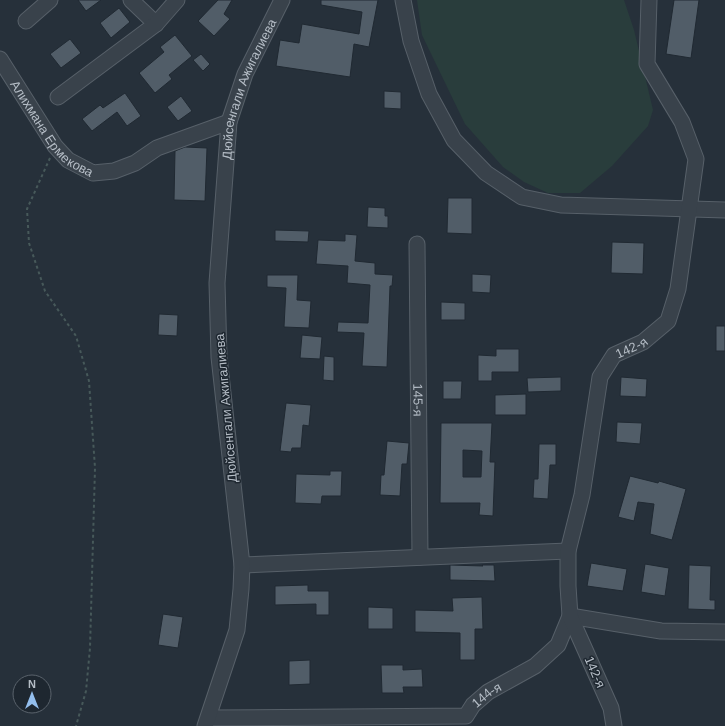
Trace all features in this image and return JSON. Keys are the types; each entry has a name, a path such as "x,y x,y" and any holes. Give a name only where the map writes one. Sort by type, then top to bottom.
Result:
{"street":[{"path":"26,21 50,0"},
{"path":"131,0 156,24"},
{"path":"58,97 156,24 177,0"},
{"name":"Дюйсенгали Ажигалиева","path":"207,722 236,630 241,589 242,565 219,357 217,283 229,122 245,74 282,0"},
{"path":"403,0 411,41 429,94 454,140 486,172 522,197 561,205 725,210"},
{"name":"142-я","path":"614,726 612,708 570,616 568,551 582,496 600,377 614,355 643,342 668,321 678,289 696,159 682,122 647,64 649,0"},
{"name":"Алихмана Ермекова","path":"0,59 55,146 68,160 93,173 114,171 135,163 157,148 229,122"},
{"name":"145-я","path":"417,244 420,557"},
{"path":"242,565 568,551"},
{"path":"570,616 661,631 725,632"},
{"name":"144-я","path":"207,722 467,721 473,705 488,692 535,666 558,645 570,616"}],"path":[{"path":"55,146 27,210 30,243 45,291 76,336 89,380 95,468 90,648 86,691 76,726"}],"green space":[{"path":"417,0 624,0 634,30 653,110 648,126 612,166 580,193 548,193 524,182 503,167 465,124 422,35"}],"building":[{"path":"78,0 101,0 86,11"},
{"path":"218,0 232,0 224,14 230,19 214,36 198,21"},
{"path":"321,0 378,0 369,47 354,44 350,77 276,66 280,40 299,43 302,24 359,34 362,12 321,5"},
{"path":"674,0 699,0 691,58 666,54"},
{"path":"119,8 130,22 111,38 100,23"},
{"path":"175,35 192,56 169,75 172,79 155,93 139,73 164,52 160,47"},
{"path":"70,39 81,53 61,68 50,54"},
{"path":"201,54 210,64 203,71 193,60"},
{"path":"384,91 401,92 401,109 384,108"},
{"path":"125,93 141,116 127,126 117,112 92,131 82,119 100,105 103,108"},
{"path":"181,96 192,111 178,121 167,107"},
{"path":"185,147 207,148 205,201 174,200 175,151"},
{"path":"448,198 472,198 472,234 447,233"},
{"path":"368,207 385,208 385,216 388,216 388,228 367,227"},
{"path":"275,230 309,231 308,242 275,241"},
{"path":"345,234 357,235 355,261 375,263 375,274 393,275 392,286 390,286 387,367 362,366 364,333 337,332 338,322 368,323 370,285 347,283 348,266 316,264 318,240 345,241"},
{"path":"612,242 644,243 643,274 611,273"},
{"path":"472,274 491,275 490,293 472,292"},
{"path":"267,275 298,275 297,300 311,301 309,328 284,327 286,288 267,287"},
{"path":"441,302 465,303 465,320 441,320"},
{"path":"159,314 178,315 177,336 158,335"},
{"path":"716,326 725,326 725,351 716,351"},
{"path":"302,335 322,337 320,359 300,358"},
{"path":"496,349 519,349 519,372 492,372 492,381 478,381 478,355 496,356"},
{"path":"324,356 334,357 334,381 323,380"},
{"path":"561,377 561,391 528,392 527,378"},
{"path":"621,377 647,379 646,397 620,396"},
{"path":"443,381 462,381 461,399 443,399"},
{"path":"526,394 526,415 495,415 495,395"},
{"path":"286,403 311,405 309,426 303,425 301,448 292,448 291,452 280,451"},
{"path":"617,422 642,423 640,444 616,442"},
{"path":"441,423 492,423 490,462 495,462 493,516 479,515 480,503 440,503","holes":["463,450 482,451 481,477 463,477"]},
{"path":"387,441 409,443 407,464 402,464 400,496 380,495 381,475 384,475"},
{"path":"539,444 556,444 556,465 550,465 548,499 533,498 534,479 538,479"},
{"path":"330,471 342,471 341,496 322,496 321,504 295,503 296,474 330,475"},
{"path":"630,476 658,483 659,481 686,489 672,540 650,534 654,504 638,502 634,521 618,517"},
{"path":"591,563 627,569 623,591 587,586"},
{"path":"645,564 669,568 665,596 641,592"},
{"path":"450,565 494,565 495,581 450,580"},
{"path":"689,565 711,566 710,600 715,600 715,610 688,609"},
{"path":"308,585 308,591 329,591 329,615 316,615 316,604 275,605 275,586"},
{"path":"482,597 483,629 475,629 475,660 460,660 460,633 415,632 415,610 453,611 452,598"},
{"path":"368,607 393,608 393,629 368,629"},
{"path":"163,614 183,617 178,648 158,645"},
{"path":"310,660 310,684 289,685 289,661"},
{"path":"381,665 403,665 403,670 422,669 423,687 403,687 404,693 382,693"}]}
